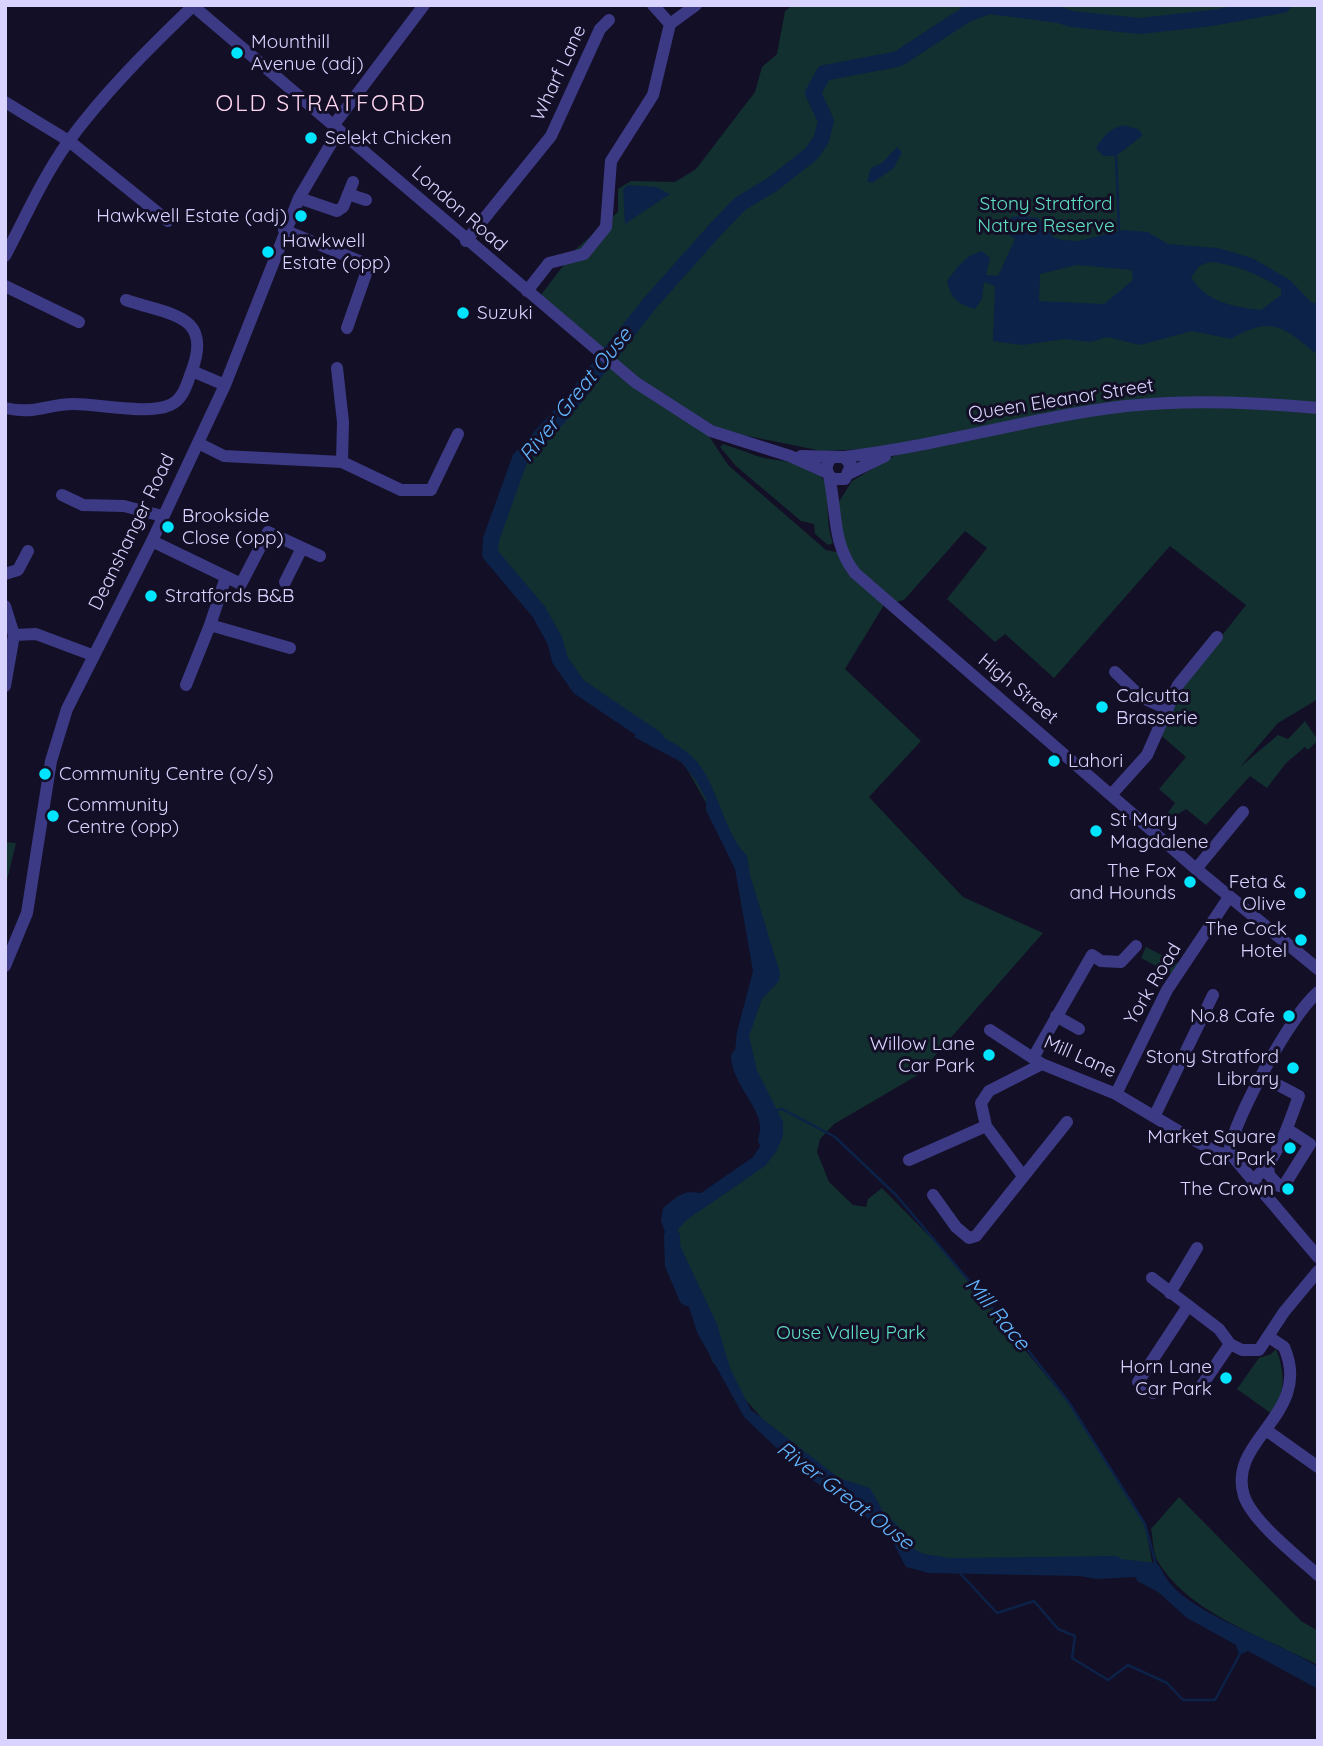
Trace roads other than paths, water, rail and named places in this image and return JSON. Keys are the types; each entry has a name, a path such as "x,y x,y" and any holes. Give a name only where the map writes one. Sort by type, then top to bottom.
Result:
{"street":[{"name":"Deanshanger Road","path":"5,966 27,913 56,740 92,655 152,541 225,386 284,230 299,198 336,128 424,5"},
{"path":"653,5 670,24"},
{"path":"527,291 550,263 584,254 606,227 611,161 653,95 670,24 696,5"},
{"name":"London Road","path":"192,6 635,382"},
{"path":"5,256 50,170 69,141 97,106 192,6"},
{"name":"Wharf Lane","path":"467,241 551,136 600,29 609,20"},
{"path":"5,102 69,141 168,220"},
{"path":"299,198 337,211 344,207 351,188 366,200"},
{"path":"284,230 369,265 347,328"},
{"path":"5,286 79,322"},
{"path":"5,408 38,412 71,404 163,408 177,401 200,349 196,330 187,321 126,300"},
{"path":"337,368 343,422 342,462"},
{"path":"192,371 225,386"},
{"name":"Queen Eleanor Street","path":"635,382 711,431 790,456 828,475"},
{"name":"Queen Eleanor Street","path":"790,456 837,457 895,451 1023,422 1128,406 1236,402 1318,408"},
{"path":"198,443 223,456 342,462 401,490 432,490 458,434"},
{"name":"Queen Eleanor Street","path":"847,476 895,451"},
{"path":"837,457 849,462 847,476 835,508 827,465 837,457"},
{"path":"828,475 833,479 847,476"},
{"path":"62,495 83,505 124,506 162,516"},
{"name":"High Street","path":"835,508 841,553 855,573 1196,869 1318,969"},
{"path":"152,541 241,584 268,532 320,556"},
{"path":"285,582 302,548"},
{"path":"5,574 18,570 29,551"},
{"path":"186,685 226,577"},
{"path":"5,607 13,635 5,686"},
{"path":"210,625 290,648"},
{"path":"13,635 36,634 92,655"},
{"path":"1111,795 1147,755 1165,708 1178,685 1217,637"},
{"path":"1115,672 1141,698 1165,708"},
{"path":"1196,869 1243,812"},
{"name":"York Road","path":"1116,1094 1167,990 1229,897"},
{"path":"1023,1176 986,1126 981,1103 989,1091 1037,1061 1056,1016 1091,955 1101,961 1121,962 1136,946"},
{"path":"1318,992 1300,1010 1264,1072 1231,1144 1230,1156 1254,1179 1318,1256"},
{"path":"1155,1115 1213,995"},
{"path":"1056,1016 1079,1029"},
{"name":"Mill Lane","path":"990,1030 1037,1061 1116,1094 1190,1138 1230,1156"},
{"path":"1254,1179 1268,1166 1287,1129 1299,1096 1280,1086"},
{"path":"933,1195 956,1227 969,1238 976,1236 1067,1122"},
{"path":"914,1153 986,1126"},
{"path":"1287,1129 1309,1143"},
{"path":"1268,1166 1274,1182 1279,1186 1285,1184 1317,1130"},
{"path":"1170,1293 1197,1248"},
{"path":"1152,1278 1219,1329 1230,1344 1242,1350 1259,1350 1284,1312 1318,1271"},
{"path":"1139,1382 1188,1306"},
{"path":"1269,1337 1284,1347 1288,1356 1290,1383 1287,1402 1250,1451 1242,1473 1244,1495 1254,1514 1318,1575"},
{"path":"1200,1388 1230,1344"},
{"path":"1127,1374 1153,1393"},
{"path":"1266,1430 1318,1467"}],"water":[{"path":"1123,125 1138,129 1143,135 1116,156 1103,156 1096,148 1111,131"},
{"path":"897,147 902,152 894,168 872,183 867,181 871,168 882,163"},
{"path":"628,185 656,187 670,194 625,224 623,189"},
{"path":"1012,217 1038,218 1053,237 1062,240 1078,241 1125,230 1148,232 1168,244 1218,248 1252,258 1290,280 1312,303 1318,303 1318,355 1287,331 1268,326 1245,331 1231,339 1192,331 1140,345 1107,337 1091,342 1065,339 1022,345 993,341 995,286 984,282 982,299 975,309 956,300 947,281 966,259 982,251 990,258 986,275 998,276 1015,239 1005,232 1005,223","holes":["1209,262 1237,267 1255,274 1281,289 1281,295 1261,310 1240,307 1213,298 1191,278 1199,266","1077,265 1132,270 1133,280 1104,304 1039,301 1040,274"]},
{"path":"642,726 684,750 698,763 708,779 735,840 747,855 750,875 780,973 779,981 762,999 749,1036 757,1070 783,1122 783,1136 776,1152 765,1166 688,1219 679,1228 676,1237 717,1324 730,1368 751,1410 839,1478 870,1488 883,1511 900,1528 914,1549 924,1554 950,1558 1117,1556 1121,1559 1157,1563 1169,1582 1199,1606 1318,1667 1318,1689 1248,1651 1239,1655 1236,1645 1187,1618 1158,1592 1137,1581 1136,1577 1097,1579 1079,1576 929,1573 906,1567 889,1535 866,1517 860,1507 808,1478 744,1417 697,1332 661,1220 663,1208 678,1196 688,1192 701,1193 753,1157 766,1137 768,1117 754,1084 743,1076 734,1060 737,1032 753,971 735,869 706,810 706,799 681,762 634,737"}],"waterway":[{"name":"River Great Ouse","path":"656,739 579,687 560,660 555,641 539,612 490,554 491,539 520,459 567,408 650,303 715,230 740,204 773,184 811,154 821,140 826,121 813,93 824,73 898,59 967,14 990,6 1140,26 1212,18 1283,5"},
{"path":"1116,156 1119,231"},
{"name":"River Great Ouse","path":"739,1057 741,1068 767,1118 766,1140"},
{"name":"Mill Race","path":"777,1110 782,1109 835,1137 896,1195 1027,1349 1068,1401 1145,1524 1156,1565"},
{"name":"River Great Ouse","path":"672,1236 673,1265 687,1298"},
{"path":"958,1571 997,1613 1034,1601 1058,1629 1075,1636 1072,1658 1108,1680 1128,1665 1167,1683 1183,1700 1215,1700 1240,1654"}],"place":[{"name":"Mounthill Avenue (adj)","path":"237,53"},
{"name":"Selekt Chicken","path":"311,138"},
{"name":"Hawkwell Estate (adj)","path":"301,216"},
{"name":"Hawkwell Estate (opp)","path":"268,252"},
{"name":"Suzuki","path":"463,313"},
{"name":"Brookside Close (opp)","path":"168,527"},
{"name":"Stratfords B&B","path":"151,596"},
{"name":"Calcutta Brasserie","path":"1102,707"},
{"name":"Lahori","path":"1054,761"},
{"name":"Community Centre (o/s)","path":"45,774"},
{"name":"Community Centre (opp)","path":"53,816"},
{"name":"St Mary Magdalene","path":"1096,831"},
{"name":"The Fox and Hounds","path":"1190,882"},
{"name":"Feta & Olive","path":"1300,893"},
{"name":"The Cock Hotel","path":"1301,940"},
{"name":"No.8 Cafe","path":"1289,1016"},
{"name":"Willow Lane Car Park","path":"989,1055"},
{"name":"Stony Stratford Library","path":"1293,1068"},
{"name":"Market Square Car Park","path":"1290,1148"},
{"name":"The Crown","path":"1288,1189"},
{"name":"Horn Lane Car Park","path":"1226,1378"}],"district":[{"name":"OLD STRATFORD","path":"321,104"}],"park label":[{"name":"Stony Stratford Nature Reserve","path":"1046,215"},
{"name":"Ouse Valley Park","path":"851,1333"}]}
